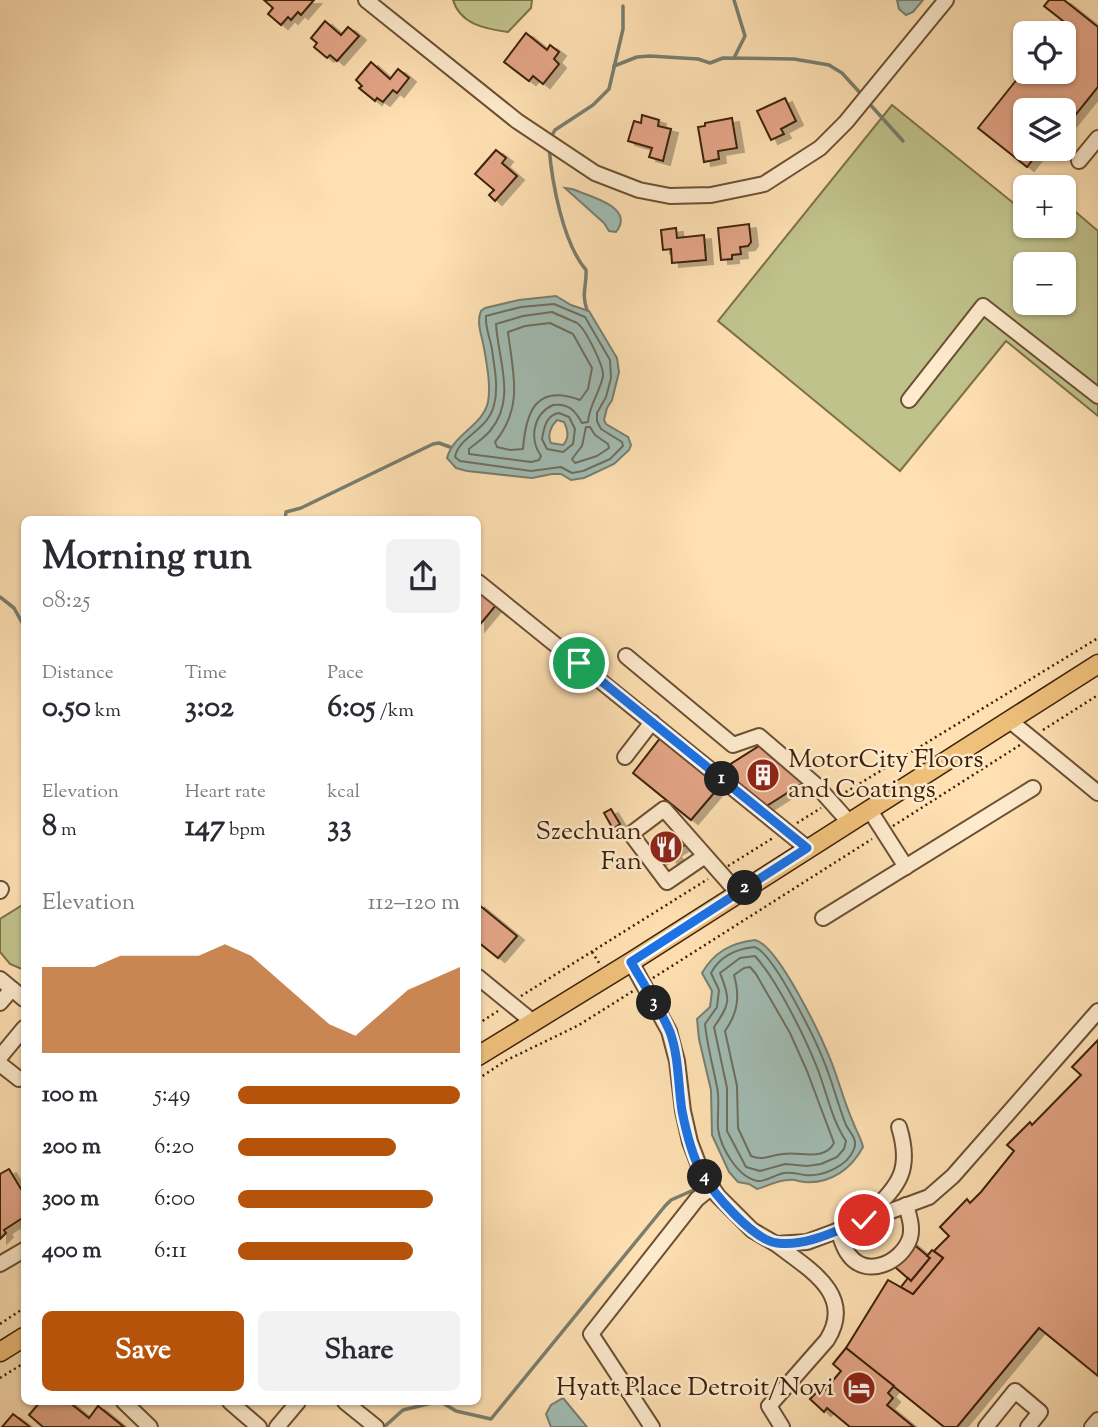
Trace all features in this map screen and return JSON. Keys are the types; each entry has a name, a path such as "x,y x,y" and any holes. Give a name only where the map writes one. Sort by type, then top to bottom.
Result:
{"main road":[{"path":"481,1054 631,962 1098,664"},
{"path":"0,1352 21,1340"}],"street":[{"path":"366,0 517,121 595,173 639,190 670,196 710,195 764,184 820,148 846,122 946,0"},
{"path":"1079,161 1098,138"},
{"path":"909,400 983,306 1098,396"},
{"path":"481,584 807,848"},
{"path":"626,656 733,746 759,736 816,785 849,822"},
{"path":"1009,720 1098,793"},
{"path":"625,757 652,722"},
{"path":"823,918 1033,788"},
{"path":"705,856 667,882 631,834 664,809 738,893"},
{"path":"869,809 906,867"},
{"path":"631,962 669,1031 677,1061 682,1111 701,1171 712,1187 752,1230 776,1244 827,1285 833,1297 835,1309 832,1331 827,1340 769,1406 782,1427"},
{"path":"0,979 21,996"},
{"path":"481,979 533,1022"},
{"path":"0,1003 12,989"},
{"path":"776,1244 807,1242 929,1198 953,1176 1098,1011"},
{"path":"0,1057 21,1032"},
{"path":"0,1064 21,1079"},
{"path":"864,1220 887,1196 902,1172 905,1148 899,1127"},
{"path":"652,1427 591,1334 697,1199 712,1187"},
{"path":"838,1230 848,1254 855,1261 875,1266 887,1265 898,1256 910,1238 911,1226 906,1205"},
{"path":"0,1264 21,1252"},
{"path":"986,1427 1016,1391 1040,1412 1028,1427"},
{"path":"127,1405 150,1427"},
{"path":"233,1405 259,1427"},
{"path":"277,1427 296,1405"},
{"path":"349,1405 376,1427"},
{"path":"1092,1427 1098,1420"}],"path":[{"path":"481,1077 505,1061 579,1025 1098,695"},
{"path":"0,1324 21,1310"},
{"path":"0,1378 21,1365"}],"green space":[{"path":"453,0 532,0 531,8 508,32 482,27 467,20 456,8"},
{"path":"892,105 1013,203 1013,238 1076,238 1076,212 1098,231 1098,416 1006,341 900,471 718,321"},
{"path":"21,906 21,969 10,964 0,952 0,919"}],"water":[{"path":"897,0 923,0 913,12 906,15 899,9"},
{"path":"565,188 599,199 615,209 621,223 616,232 609,231 604,223"},
{"path":"556,296 589,311 617,358 619,372 604,420 606,424 628,437 631,445 614,464 584,478 571,480 561,474 532,478 467,471 456,468 447,458 456,442 480,418 488,402 488,375 479,325 481,311 519,300","holes":["557,420 564,422 567,440 563,445 551,443 553,425"]},
{"path":"755,940 764,946 787,974 809,1013 831,1061 862,1143 863,1147 847,1168 823,1180 785,1180 757,1189 738,1182 729,1172 712,1135 711,1090 697,1019 710,1007 712,991 702,973 712,959 724,950 738,943"},
{"path":"563,1398 587,1427 551,1427 546,1414 551,1405"}],"building":[{"path":"264,0 314,0 301,15 298,12 291,20 288,17 281,25 268,14 273,8"},
{"path":"1049,0 1064,0 1098,27 1098,87 1076,114 1076,98 1013,98 1013,156 978,128 1013,84 1076,84 1076,21 1063,21 1044,6"},
{"path":"325,21 341,35 348,27 359,36 337,61 330,55 327,58 314,47 317,43 311,38"},
{"path":"526,33 547,50 550,45 559,52 554,59 559,64 543,84 533,76 529,81 504,62"},
{"path":"371,62 390,79 398,69 409,78 397,93 393,90 383,102 377,98 375,101 359,88 362,86 356,80"},
{"path":"785,98 796,121 781,129 784,134 771,140 757,111"},
{"path":"642,115 659,120 658,126 671,129 663,161 649,157 652,148 628,141 634,121 641,123"},
{"path":"732,118 737,148 718,151 719,159 704,162 698,127"},
{"path":"496,150 506,158 502,163 517,176 495,201 489,195 494,190 475,174"},
{"path":"1019,161 1032,161 1027,167"},
{"path":"749,224 751,242 748,246 740,247 741,254 732,255 732,259 721,260 718,228"},
{"path":"676,228 677,238 704,235 706,260 672,263 671,249 663,250 661,230"},
{"path":"481,591 497,604 481,623"},
{"path":"661,737 720,786 691,820 633,773"},
{"name":"MotorCity Floors and Coatings","path":"759,746 806,781 765,807 721,770"},
{"path":"611,809 620,824 613,829 604,813"},
{"name":"Szechuan Fan","path":"677,830 685,845 674,852 676,856 670,859 668,855 656,863 647,848"},
{"path":"481,906 517,936 498,958 481,944"},
{"path":"1098,1040 1098,1376 1039,1328 957,1427 944,1427 846,1348 888,1280 913,1294 943,1258 934,1251 949,1236 940,1227 967,1199 970,1203 981,1192 1014,1151 1007,1145 1030,1122 1032,1125 1081,1075 1072,1067"},
{"path":"9,1169 21,1189 21,1219 4,1230 6,1233 0,1239 0,1174"},
{"path":"906,1238 930,1258 911,1281 887,1260"},
{"path":"932,1250 943,1258 913,1294 901,1287 908,1278 911,1281 930,1258 927,1256"},
{"name":"Hyatt Place Detroit/Novi","path":"846,1348 894,1386 888,1393 893,1398 887,1405 914,1427 850,1427 827,1408 824,1412 810,1399 822,1387 825,1390 841,1371 833,1364"},
{"path":"37,1405 73,1405 89,1418 98,1406 124,1427 43,1427 29,1415"},
{"path":"13,1414 30,1427 2,1427"}],"waterway":[{"path":"734,0 745,36 734,58"},
{"path":"550,139 555,130 593,105 609,89 623,29 623,6"},
{"path":"614,66 637,57 650,56 698,59 710,63 723,58 794,59 829,65 842,73 862,95"},
{"path":"867,101 903,141"},
{"path":"549,147 556,195 565,229 586,270 584,294 587,310"},
{"path":"286,516 286,512 301,508 433,444 450,447"},
{"path":"0,597 14,608 21,621"},
{"path":"446,1405 456,1411 491,1419 665,1206 671,1200 705,1185"},
{"path":"384,1427 403,1410 424,1405"}],"place":[{"name":"MotorCity Floors and Coatings","path":"763,775"},
{"name":"Szechuan Fan","path":"666,847"},
{"name":"Hyatt Place Detroit/Novi","path":"859,1388"}],"route":[{"path":"579,663 807,848 631,962 669,1031 677,1061 682,1111 701,1171 718,1196 752,1230 776,1244 807,1242 864,1220"}]}
